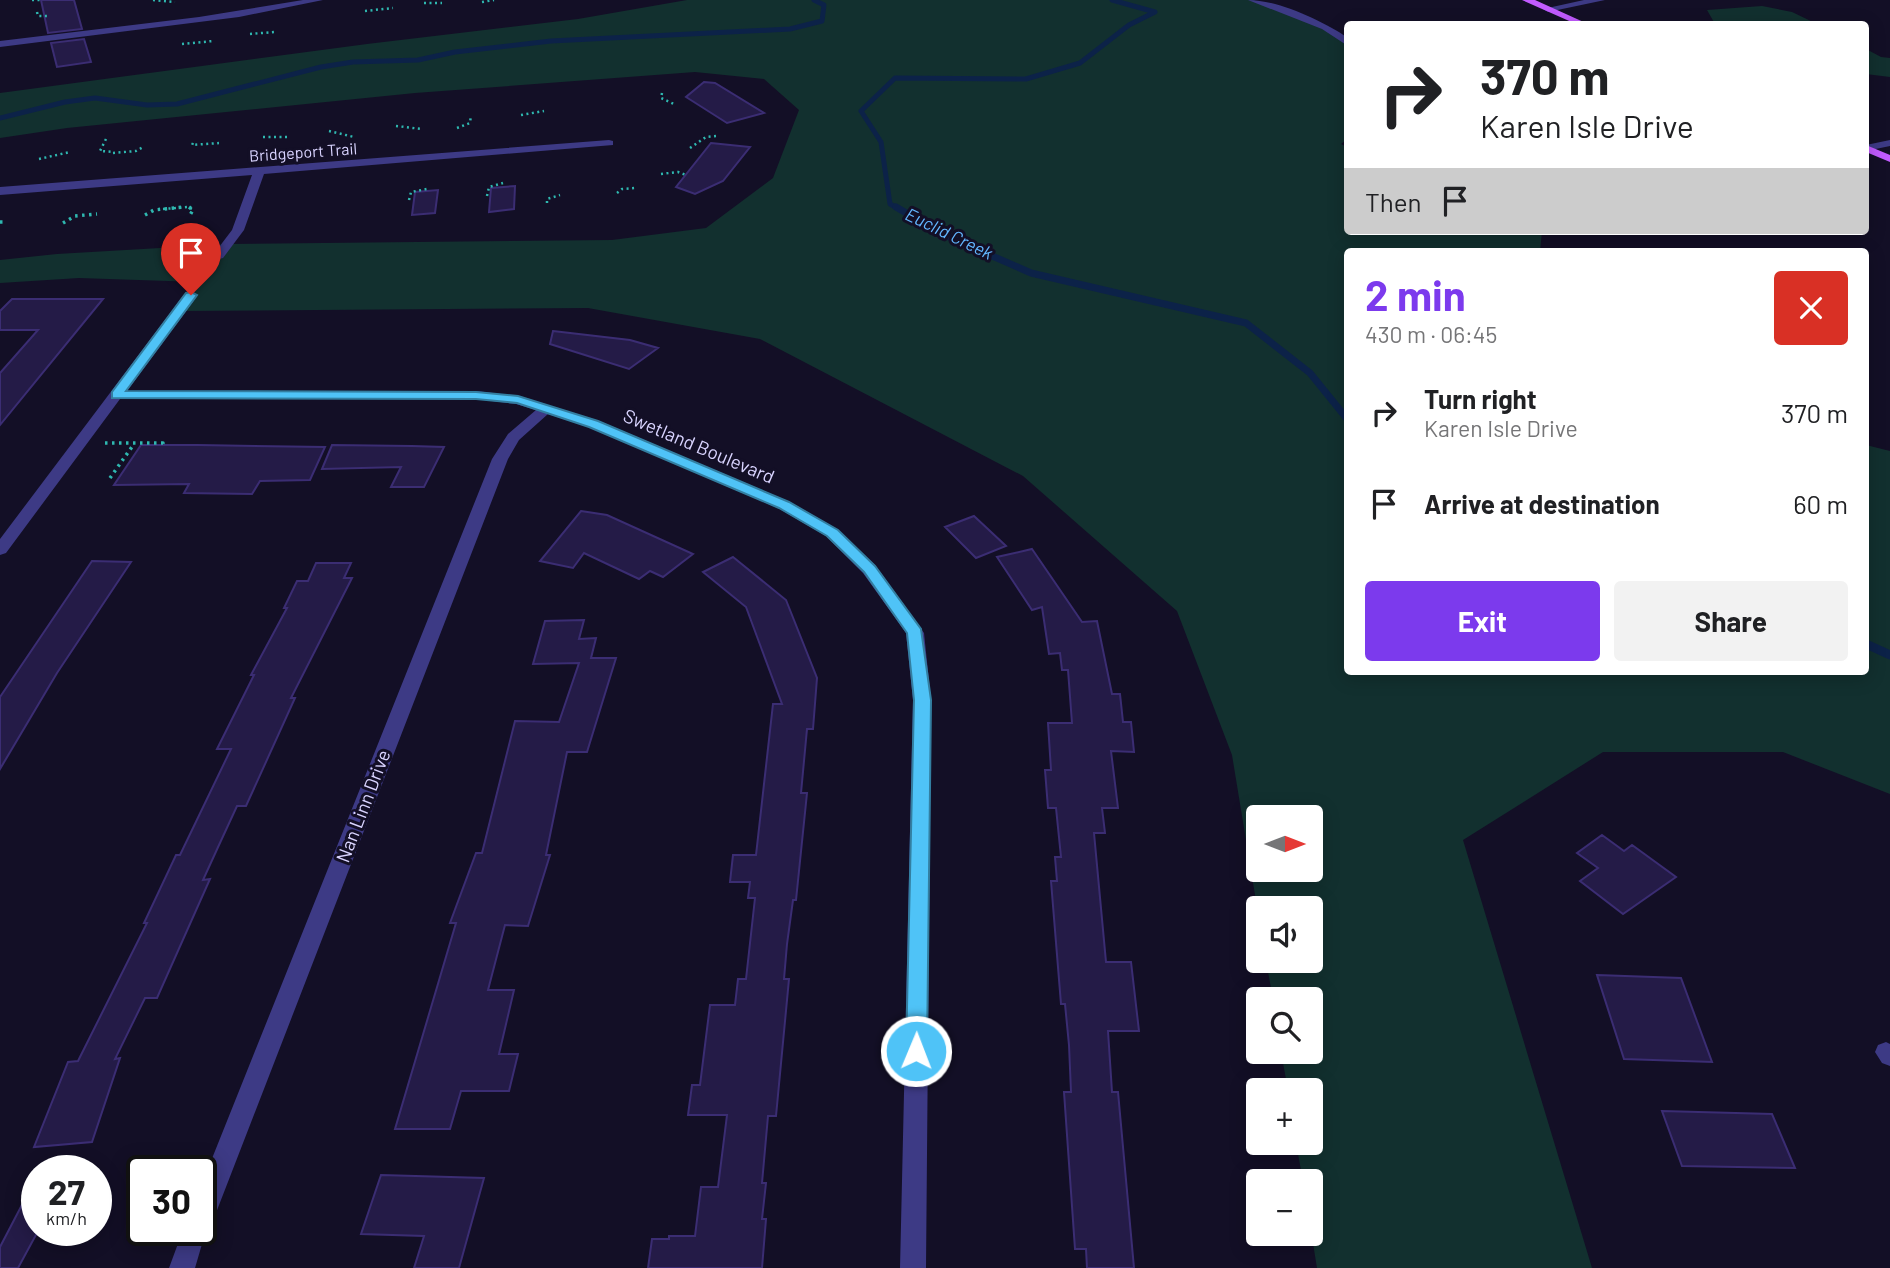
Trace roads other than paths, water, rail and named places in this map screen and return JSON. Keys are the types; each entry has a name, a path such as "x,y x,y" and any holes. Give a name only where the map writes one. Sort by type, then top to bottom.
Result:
{"main road":[{"path":"1527,0 1576,21"},
{"path":"1869,149 1890,159"}],"street":[{"path":"0,44 129,26 233,16 318,0"},
{"path":"1253,0 1325,27 1344,40"},
{"path":"1548,9 1600,0"},
{"name":"Bridgeport Trail","path":"0,191 609,143"},
{"path":"1869,147 1890,143"},
{"path":"219,256 238,230 259,171"},
{"path":"0,550 191,295"},
{"name":"Swetland Boulevard","path":"116,395 476,396 518,400 594,424 784,505 832,533 869,569 915,633 922,700 913,1268"},
{"name":"Nan Linn Drive","path":"217,1177 500,459 513,437 547,408"},
{"path":"182,1268 191,1246"}],"waterway":[{"path":"0,118 65,102 95,98 147,105 177,104 321,67 353,62 418,60 455,52 551,41 790,29 822,21 824,5 814,0"},
{"name":"Euclid Creek","path":"899,209 890,204 881,142 861,111 895,78 1026,79 1080,63 1129,25 1155,12 1112,0"},
{"name":"Euclid Creek","path":"896,207 942,234 1031,273 1246,323 1310,373 1344,415"},
{"name":"Euclid Creek","path":"1869,645 1890,655"}]}
